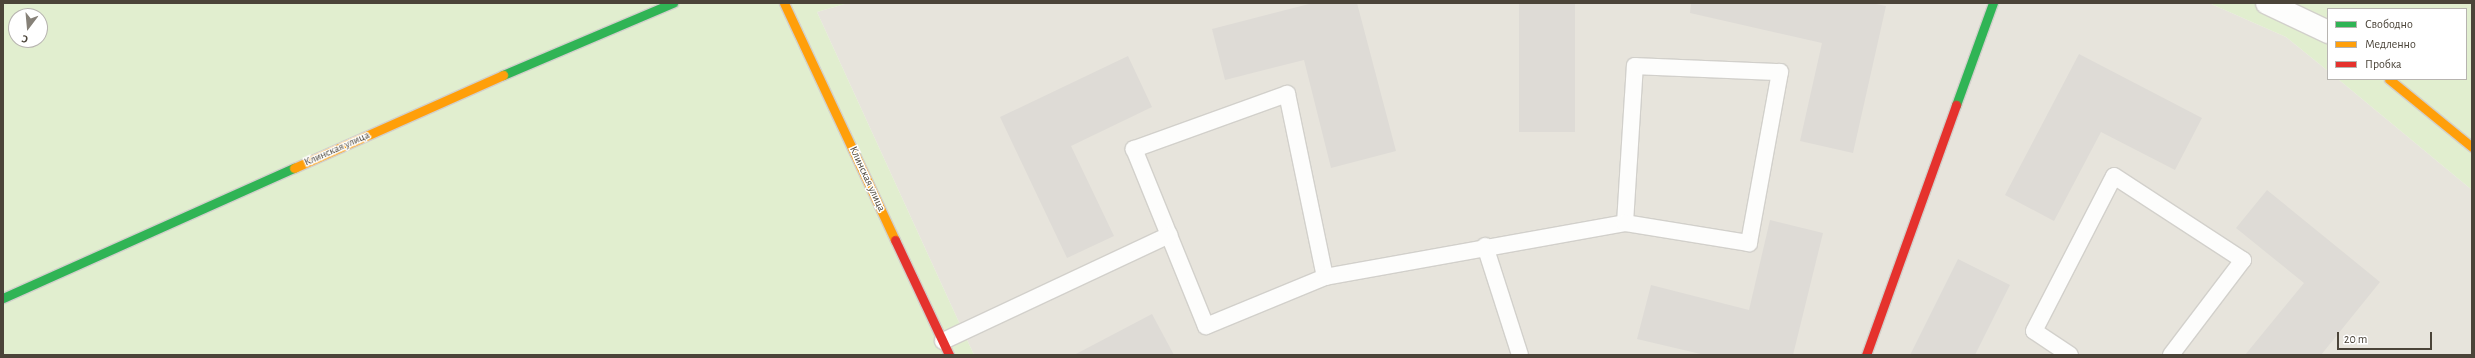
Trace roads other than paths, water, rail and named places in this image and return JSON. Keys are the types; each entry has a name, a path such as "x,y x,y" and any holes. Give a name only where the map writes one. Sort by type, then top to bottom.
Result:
{"street":[{"name":"Клинская улица","path":"3,298 628,18 673,3"},
{"name":"Клинская улица","path":"784,3 946,348"},
{"path":"1866,355 1993,3"},
{"path":"2267,3 2327,32"},
{"path":"2390,80 2472,147"}],"lane":[{"path":"1324,278 1287,94 1134,149 1206,326 1324,278 1485,246 1625,223 1749,243 1780,72 1635,66 1625,223"},
{"path":"2070,355 2034,331 2114,176 2243,260 2171,355"},
{"path":"946,348 1169,234"},
{"path":"1485,246 1520,355"}]}
